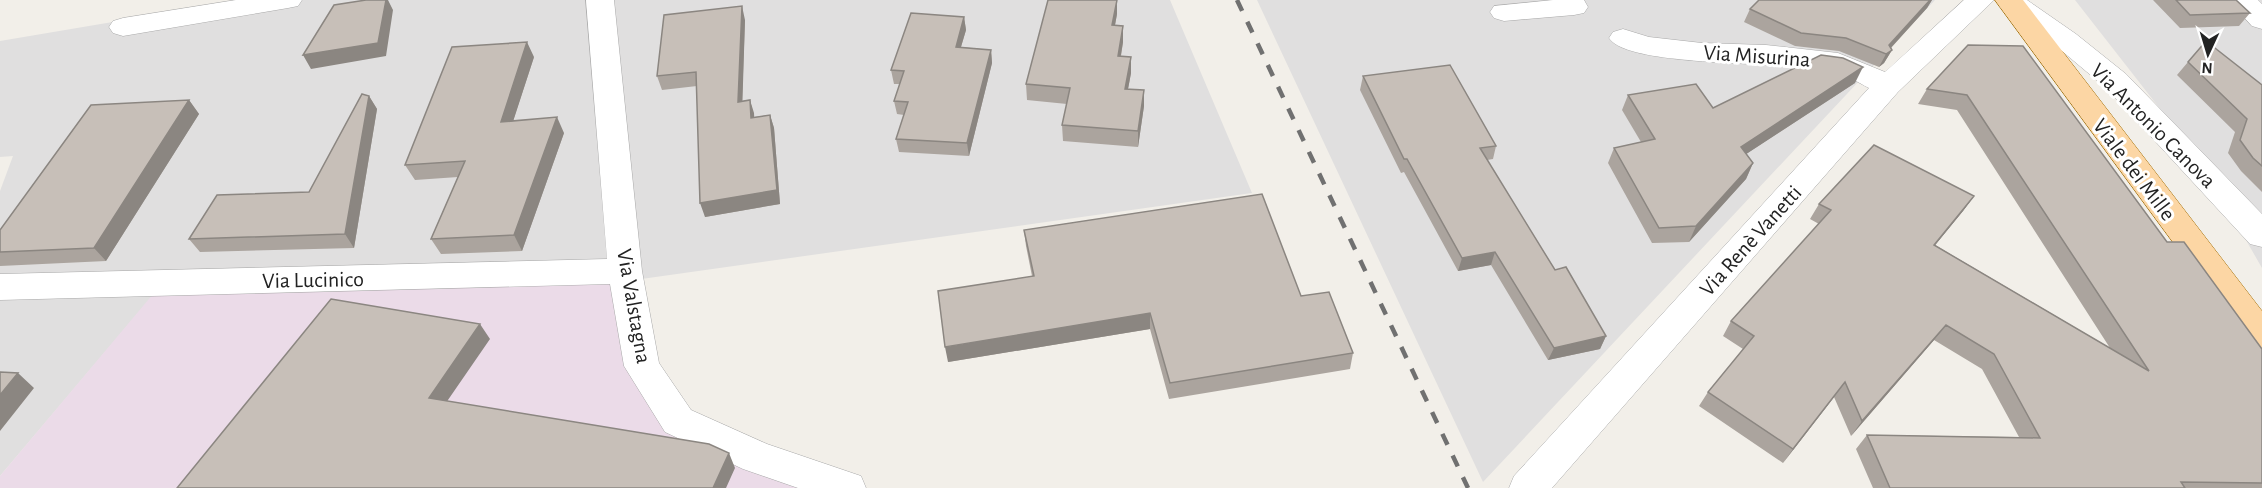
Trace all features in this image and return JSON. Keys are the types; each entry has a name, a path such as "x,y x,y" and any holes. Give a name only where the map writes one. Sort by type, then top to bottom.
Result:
{"main road":[{"name":"Viale dei Mille","path":"2000,0 2262,337"}],"street":[{"path":"123,27 288,0"},
{"name":"Via Valstagna","path":"600,0 625,271 642,366 678,421 756,457 847,488"},
{"path":"1504,12 1574,7 1570,0"},
{"name":"Via Renè Vanetti","path":"1528,488 1888,85 2000,0"},
{"name":"Via Antonio Canova","path":"2000,0 2066,40 2116,81 2262,234"},
{"path":"2242,0 2262,20"},
{"name":"Via Misurina","path":"1623,38 1646,46 1702,52 1766,54 1838,62 1888,85"},
{"name":"Via Lucinico","path":"0,287 625,271"}],"shaded area":[{"path":"243,0 1170,0 1252,193 620,282 155,293 0,476 0,191 13,156 0,157 0,41"},
{"path":"1257,0 1935,0 1483,482"},
{"path":"2075,0 2262,0 2262,268 2200,160"},
{"path":"620,282 654,414 815,488 0,488 0,476 154,293"}],"building":[{"path":"366,0 386,0 378,43 303,55 334,5"},
{"path":"1048,0 1117,0 1112,25 1123,26 1118,56 1131,57 1125,89 1144,90 1138,131 1062,125 1070,88 1026,84"},
{"path":"1759,0 1930,0 1889,45 1892,50 1886,54 1846,38 1801,33 1750,9"},
{"path":"2176,0 2236,0 2250,13 2190,15"},
{"path":"742,6 738,102 750,100 751,118 770,115 777,190 700,203 696,72 657,76 664,15"},
{"path":"911,13 964,17 956,47 991,50 967,143 896,139 908,102 894,101 904,71 891,70"},
{"path":"2206,41 2262,85 2262,166 2240,140 2247,119 2188,62"},
{"path":"527,42 501,122 557,117 514,235 431,239 465,161 405,165 452,47"},
{"path":"1968,45 2023,46 2167,242 2184,242 2262,349 2262,483 2181,482 2185,488 1890,488 1867,435 2040,438 1994,354 1946,325 1862,421 1845,382 1793,449 1708,392 1754,336 1731,321 1831,210 1819,204 1874,145 1974,196 1934,245 2149,371 1967,95 1927,89"},
{"path":"1821,55 1843,58 1863,67 1741,147 1753,163 1696,226 1659,228 1614,148 1655,139 1628,95 1696,84 1713,108"},
{"path":"1450,65 1496,146 1480,148 1555,270 1566,267 1606,336 1554,348 1495,252 1462,258 1407,159 1404,159 1363,76"},
{"path":"362,94 369,96 345,234 189,239 217,195 309,192"},
{"path":"189,100 94,248 0,252 0,230 91,105"},
{"path":"1262,194 1301,296 1329,292 1353,353 1170,383 1150,313 945,347 938,291 1034,276 1024,230"},
{"path":"331,299 480,324 429,398 709,444 729,453 713,488 177,488"},
{"path":"0,372 18,373 0,395"}],"railway":[{"path":"1237,0 1468,488"}]}
